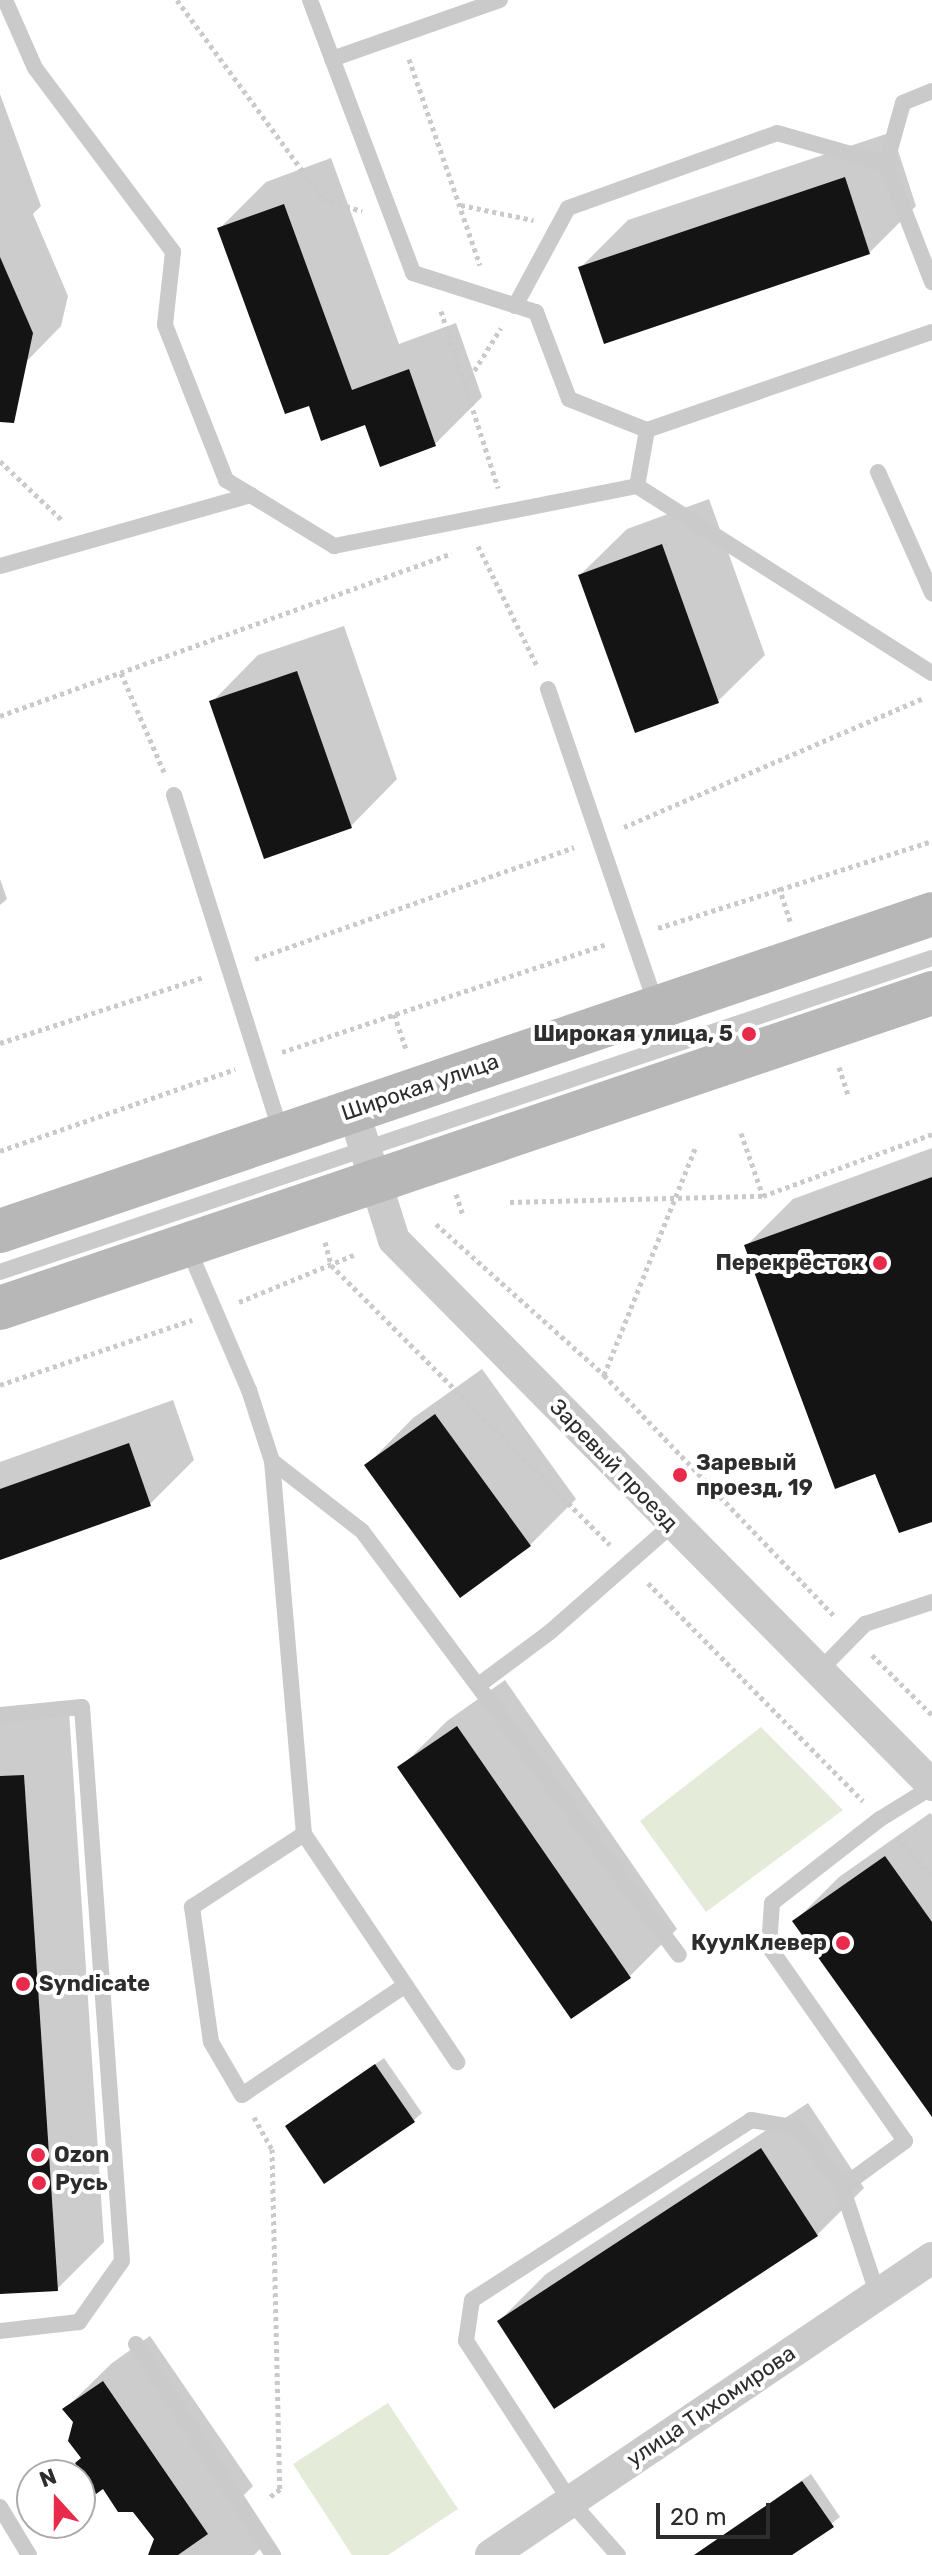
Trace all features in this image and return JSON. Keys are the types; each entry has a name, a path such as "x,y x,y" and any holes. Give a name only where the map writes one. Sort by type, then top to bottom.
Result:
{"main road":[{"name":"Широкая улица","path":"0,1308 186,1243 365,1145 656,1008 932,914"},
{"name":"Широкая улица","path":"0,1231 281,1134 365,1145 932,993"}],"street":[{"name":"Заревый проезд","path":"365,1145 394,1240 932,1786"},
{"name":"улица Тихомирова","path":"491,2555 932,2258"}],"lane":[{"path":"5,0 35,68 173,252 165,325 226,480 334,546 637,486 932,673"},
{"path":"310,0 413,273 536,312 569,399 647,430 932,332"},
{"path":"332,59 500,0"},
{"path":"932,91 903,103 886,164 932,282"},
{"path":"515,306 568,208 777,133 886,164"},
{"path":"637,486 647,430"},
{"path":"878,472 932,593"},
{"path":"0,566 251,495"},
{"path":"548,689 656,1008"},
{"path":"174,795 281,1134"},
{"name":"Широкая улица","path":"0,1272 365,1145 932,958"},
{"path":"186,1243 249,1390 272,1461 304,1834 457,2062"},
{"path":"272,1461 362,1531 480,1684 679,1955"},
{"path":"480,1684 550,1632 672,1525"},
{"path":"819,1671 865,1624 932,1602"},
{"path":"0,1715 82,1707 122,2261 79,2322 0,2331"},
{"path":"842,2187 905,2141 769,1947 772,1903 880,1819 932,1786"},
{"path":"304,1834 192,1907 211,2042 242,2095 406,1985"},
{"path":"618,2555 571,2502 466,2341 472,2300 751,2120 799,2128 842,2187 877,2293"},
{"path":"136,2344 273,2555"},
{"path":"0,2507 29,2555"}],"path":[{"path":"177,0 323,199 393,221"},
{"path":"401,35 492,298"},
{"path":"460,205 559,225"},
{"path":"430,278 506,512"},
{"path":"465,385 515,306"},
{"path":"0,461 85,541"},
{"path":"0,716 491,539"},
{"path":"477,544 548,689"},
{"path":"121,673 174,795"},
{"path":"0,1043 229,968 599,838 932,695"},
{"path":"0,1151 394,1014 779,887 932,841"},
{"path":"779,887 793,931"},
{"path":"394,1014 406,1049"},
{"path":"837,1063 848,1095"},
{"path":"741,1133 763,1196"},
{"path":"510,1202 763,1196 932,1134"},
{"path":"604,1375 696,1146"},
{"path":"454,1188 463,1216"},
{"path":"436,1224 604,1375 932,1715"},
{"path":"0,1385 215,1312 356,1254"},
{"path":"242,2095 272,2149 280,2489 246,2514"}],"green space":[{"path":"761,1727 843,1810 706,1912 640,1821"},
{"path":"388,2403 458,2509 388,2555 352,2555 293,2464"}],"building":[{"path":"845,177 870,254 604,344 578,267"},
{"path":"284,204 352,390 409,369 436,446 380,467 365,425 321,441 309,406 285,414 217,228"},
{"path":"0,257 33,333 14,423 0,422"},
{"path":"662,544 719,703 635,733 578,575"},
{"path":"297,671 352,828 264,859 209,701"},
{"path":"932,1177 932,1522 899,1533 875,1474 835,1489 744,1245"},
{"path":"435,1414 531,1546 460,1598 364,1465"},
{"path":"129,1443 151,1506 0,1560 0,1489"},
{"path":"457,1726 631,1978 571,2019 397,1767"},
{"path":"24,1775 58,2291 0,2294 0,1776"},
{"path":"885,1856 932,1922 932,2117 792,1921"},
{"path":"375,2064 415,2122 324,2184 285,2126"},
{"path":"761,2148 818,2236 554,2409 497,2321"},
{"path":"103,2381 208,2534 178,2555 148,2555 154,2539 133,2512 118,2512 103,2489 96,2494 96,2459 80,2459 68,2441 73,2422 62,2409"},
{"path":"802,2481 834,2527 792,2555 694,2555"}],"place":[{"name":"Широкая улица, 5","path":"749,1034"},
{"name":"Перекрёсток","path":"880,1263"},
{"name":"Заревый проезд, 19","path":"680,1475"},
{"name":"КуулКлевер","path":"843,1943"},
{"name":"Syndicate","path":"23,1984"},
{"name":"Ozon","path":"38,2155"},
{"name":"Русь","path":"39,2183"}]}
